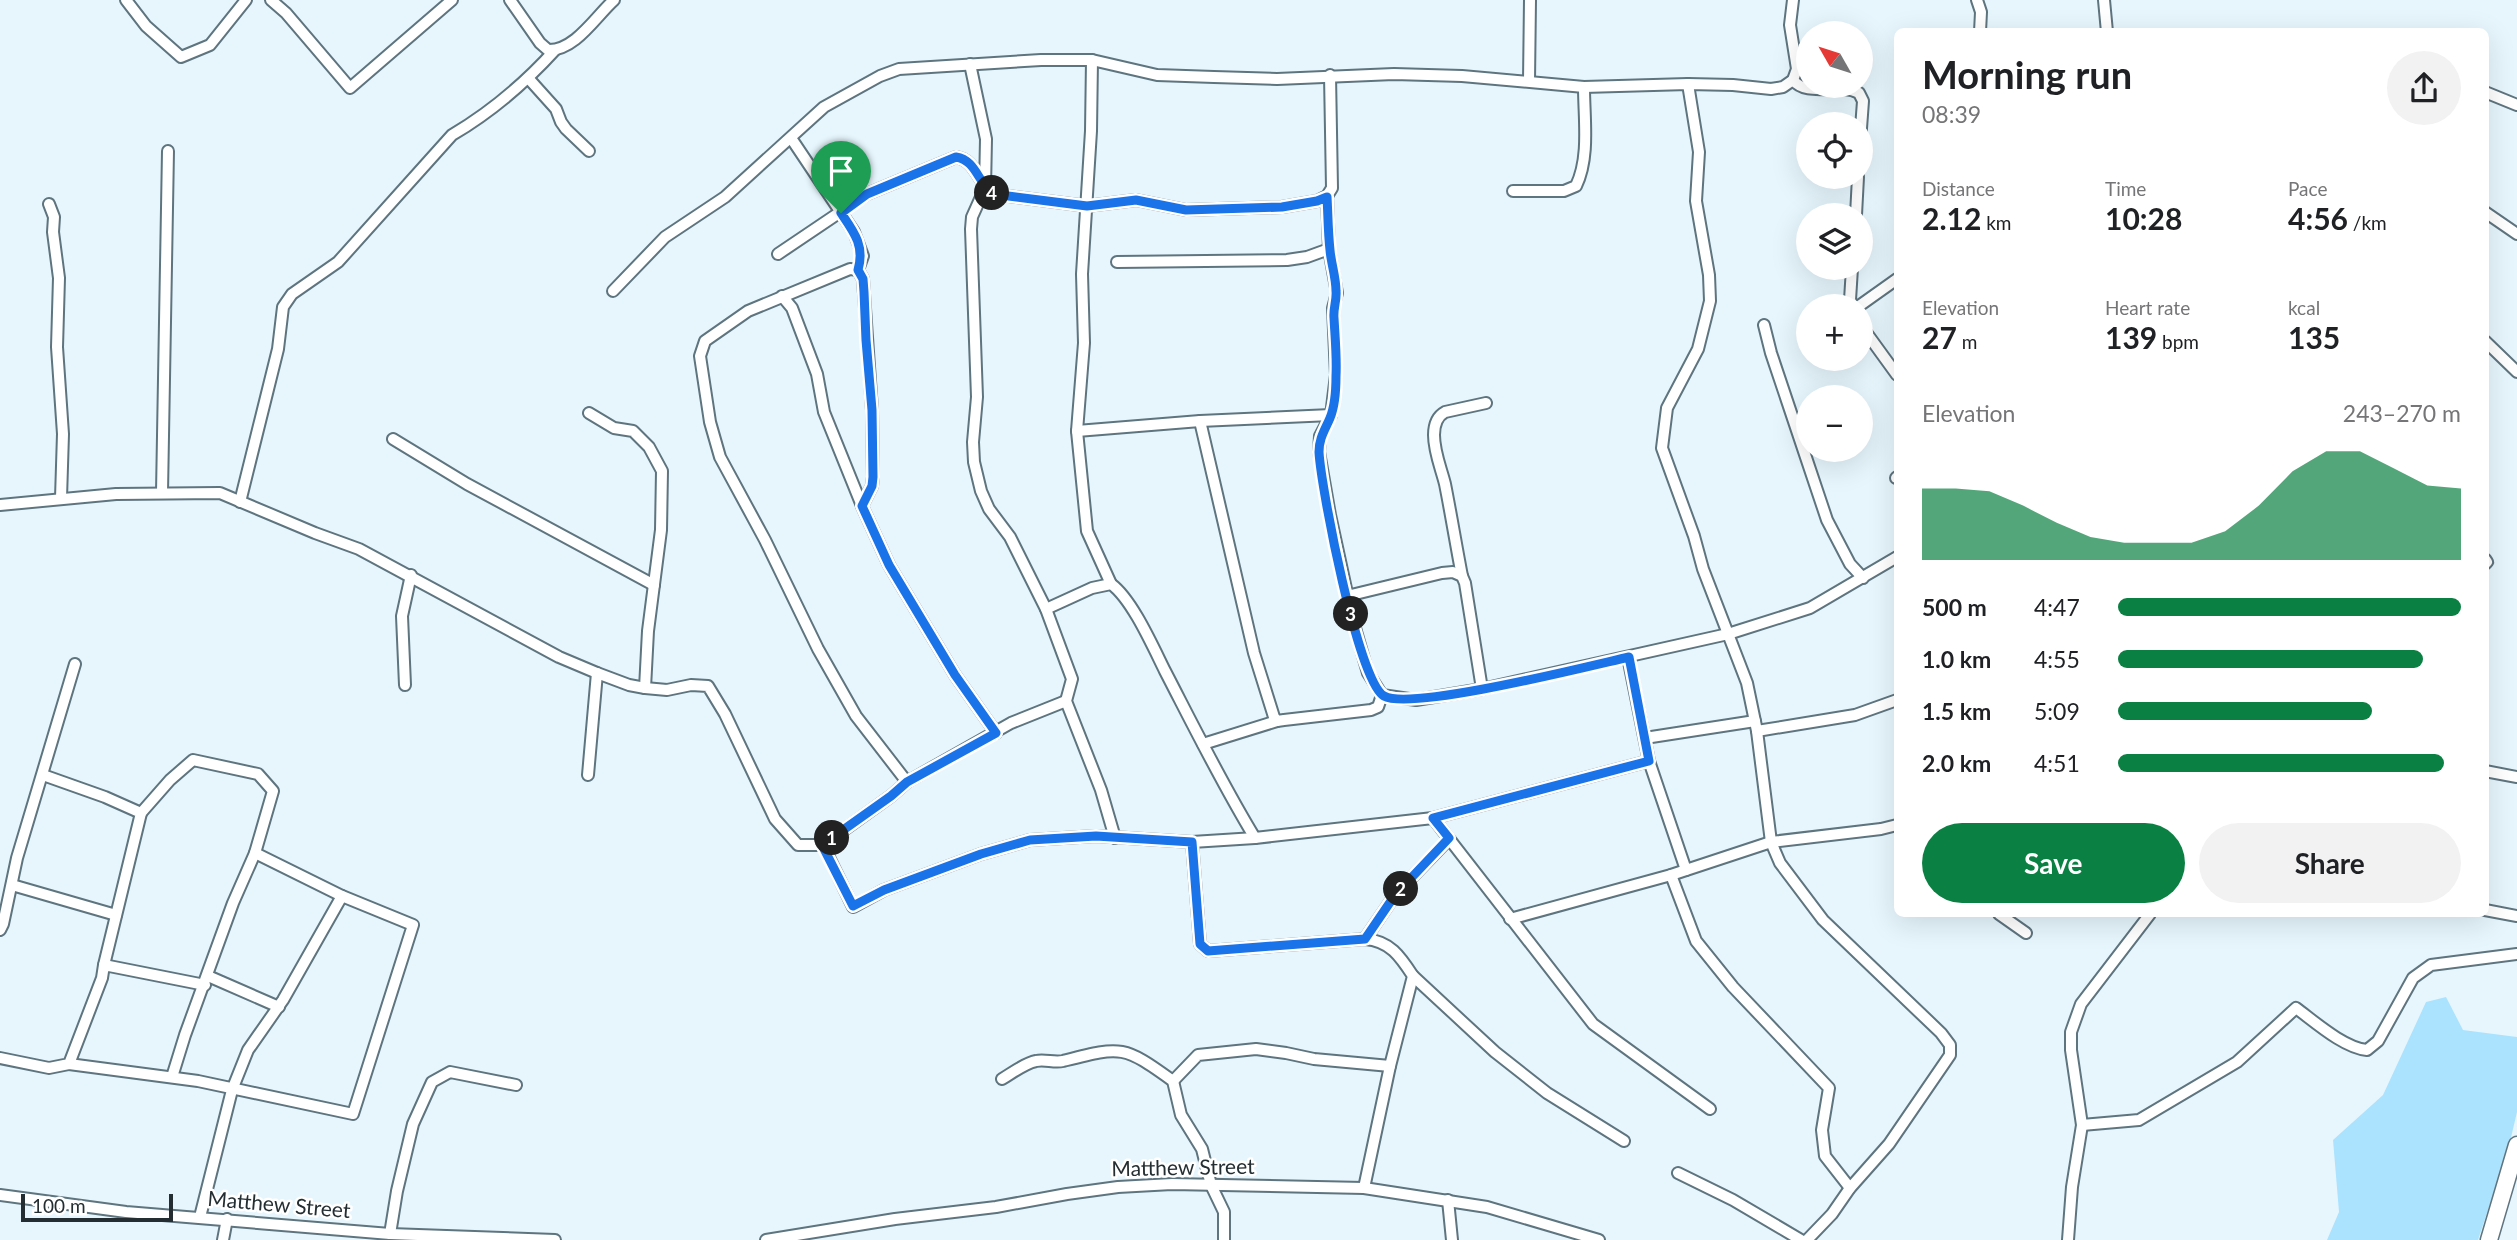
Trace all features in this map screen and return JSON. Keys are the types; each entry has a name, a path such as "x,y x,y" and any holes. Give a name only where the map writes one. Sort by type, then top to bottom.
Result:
{"main road":[{"path":"2489,1240 2517,1145"}],"street":[{"path":"126,0 146,26 181,58 209,45 247,0"},
{"path":"271,0 286,13 350,88 452,0"},
{"path":"510,0 540,43 548,50 566,46 614,0"},
{"path":"1528,81 1530,0"},
{"path":"613,291 666,237 725,197 824,107 880,76 899,69 1041,60 1092,60 1157,75 1277,79 1330,75 1462,76 1584,87 1688,84 1771,89 1783,87 1793,80 1797,69 1790,25 1793,0"},
{"path":"1977,0 1981,12 1980,28"},
{"path":"2104,0 2107,28"},
{"path":"240,502 278,349 283,307 292,295 338,262 452,135 476,121 529,79 555,50"},
{"path":"1092,60 1082,274 1084,343 1077,431 1087,531 1111,584 1121,591 1230,798 1255,838"},
{"path":"971,64 986,139 985,188 972,217 971,229 977,397 974,462 981,491 989,509 1010,537 1046,609 1072,679 1066,701 1101,790 1115,838"},
{"path":"1330,75 1332,188 1327,197 1329,249 1337,293 1333,308 1336,375 1331,415 1320,436 1319,452 1347,596 1368,673 1382,695 1416,700 1482,689 1728,634 1810,608 1894,559"},
{"path":"529,79 556,109 561,122 589,151"},
{"path":"1793,80 1797,86 1806,88 1845,87 1859,93 1863,102 1862,112"},
{"path":"1688,84 1699,152 1696,201 1709,275 1710,301 1698,349 1667,408 1662,448 1747,683 1756,726 1771,842 1780,863 1824,920 1941,1033 1950,1045 1950,1055 1889,1144 1850,1188 1832,1214 1807,1240"},
{"path":"1513,191 1564,191 1576,186 1582,174 1585,145 1584,87"},
{"path":"2489,94 2517,105"},
{"path":"791,138 854,232 863,256 858,270 863,279 864,292 872,410 873,477 872,486 862,506"},
{"path":"162,493 168,151"},
{"path":"778,254 867,194 956,157 968,162 985,188 993,194 1087,206 1136,200 1186,210 1282,207 1327,197"},
{"path":"49,204 54,217 53,232 59,278 57,347 64,434 61,498"},
{"path":"2489,215 2517,234"},
{"path":"1117,262 1287,260 1307,257 1329,249"},
{"path":"858,270 850,269 748,311 705,341 700,356 710,422 720,457 765,540 818,649 856,716 907,782"},
{"path":"1873,296 1894,281"},
{"path":"782,296 792,308 817,374 824,412 889,565 955,675 996,733"},
{"path":"1764,325 1827,520 1850,564 1863,578"},
{"path":"1873,342 1894,370"},
{"path":"2489,345 2517,372"},
{"path":"1482,689 1465,583 1434,436 1438,415 1486,403"},
{"path":"589,413 614,428 633,431 649,447 662,471 661,530 648,631 645,688"},
{"path":"1077,431 1200,421 1331,415"},
{"path":"1200,421 1254,653 1277,720"},
{"path":"393,439 467,484 654,585"},
{"path":"0,505 61,498 220,493 359,548 559,657 597,673 645,688 667,690 691,685 708,686 725,714 775,819 798,845 822,845 907,782 1011,723 1066,701"},
{"path":"1347,596 1442,573 1453,572 1462,576"},
{"path":"405,685 402,616 411,575"},
{"path":"1046,609 1092,588 1111,584"},
{"path":"1629,657 1649,761 1686,870"},
{"path":"0,930 17,858 75,664"},
{"path":"588,775 597,673"},
{"path":"1203,744 1277,720 1371,710 1378,707 1382,695"},
{"path":"1645,738 1855,715 1894,701"},
{"path":"69,1064 102,978 141,813 170,780 193,760 258,774 273,791 255,853 233,902 172,1077"},
{"path":"822,845 853,906 884,890 981,854 1030,840 1115,838 1192,842 1255,838 1433,818 1649,761"},
{"path":"2489,772 2517,777"},
{"path":"43,775 141,813"},
{"path":"1433,818 1593,1024 1710,1109"},
{"path":"1510,919 1671,875 1771,842 1894,827"},
{"path":"1365,939 1395,895 1449,838"},
{"path":"1192,842 1200,944 1208,951 1365,939 1381,941 1402,958 1413,976 1495,1052 1547,1093 1624,1141"},
{"path":"0,1058 49,1069 69,1064 172,1077 353,1114 413,925 342,896 255,853"},
{"path":"1671,875 1696,941 1733,987 1829,1088 1822,1130 1825,1156 1850,1188"},
{"path":"12,885 116,915"},
{"path":"200,1217 232,1090 248,1050 279,1007 342,896"},
{"path":"2489,911 2517,916"},
{"path":"2003,917 2026,933"},
{"path":"2068,1240 2072,1187 2082,1125 2071,1050 2071,1032 2081,1004 2148,917"},
{"path":"2082,1125 2139,1121 2237,1062 2296,1008 2325,1030 2359,1049 2367,1050 2378,1041 2413,978 2431,965 2517,954"},
{"path":"104,965 206,980 279,1007"},
{"path":"1364,1188 1390,1066 1413,976"},
{"path":"1173,1081 1198,1055 1256,1049 1314,1059 1390,1066"},
{"path":"1002,1079 1035,1061 1059,1062 1099,1051 1116,1050 1140,1057 1173,1081 1181,1115 1202,1149 1211,1185 1224,1212 1224,1240"},
{"path":"390,1234 413,1124 432,1082 450,1072 516,1085"},
{"path":"1678,1173 1733,1200 1801,1240"},
{"name":"Matthew Street","path":"766,1240 1118,1187 1211,1185 1364,1188 1488,1208 1599,1240"},
{"name":"Matthew Street","path":"0,1195 126,1212 390,1234 555,1240"},
{"path":"1448,1200 1452,1240"},
{"path":"223,1240 227,1219"},
{"path":"1555,1240 1559,1228"}],"shaded area":[{"path":"2446,997 2463,1030 2517,1037 2517,1112 2509,1146 2478,1240 2327,1240 2339,1212 2333,1140 2383,1095 2426,1002"}],"route":[{"path":"956,157 963,158 974,168 985,188 993,194 1061,204 1087,206 1136,200 1186,210 1282,207 1327,197 1329,249 1337,293 1333,308 1336,375 1331,415 1320,436 1319,452 1353,621 1368,673 1377,689 1388,698 1416,700 1482,689 1629,657 1649,761 1433,818 1449,838 1395,895 1365,939 1208,951 1200,944 1192,842 1096,836 1030,840 981,854 884,890 853,906 822,845 907,782 996,733 955,675 889,565 862,506 872,486 873,477 872,410 864,292 863,279 858,270 863,256 854,232 841,213 867,194 956,157"}]}
